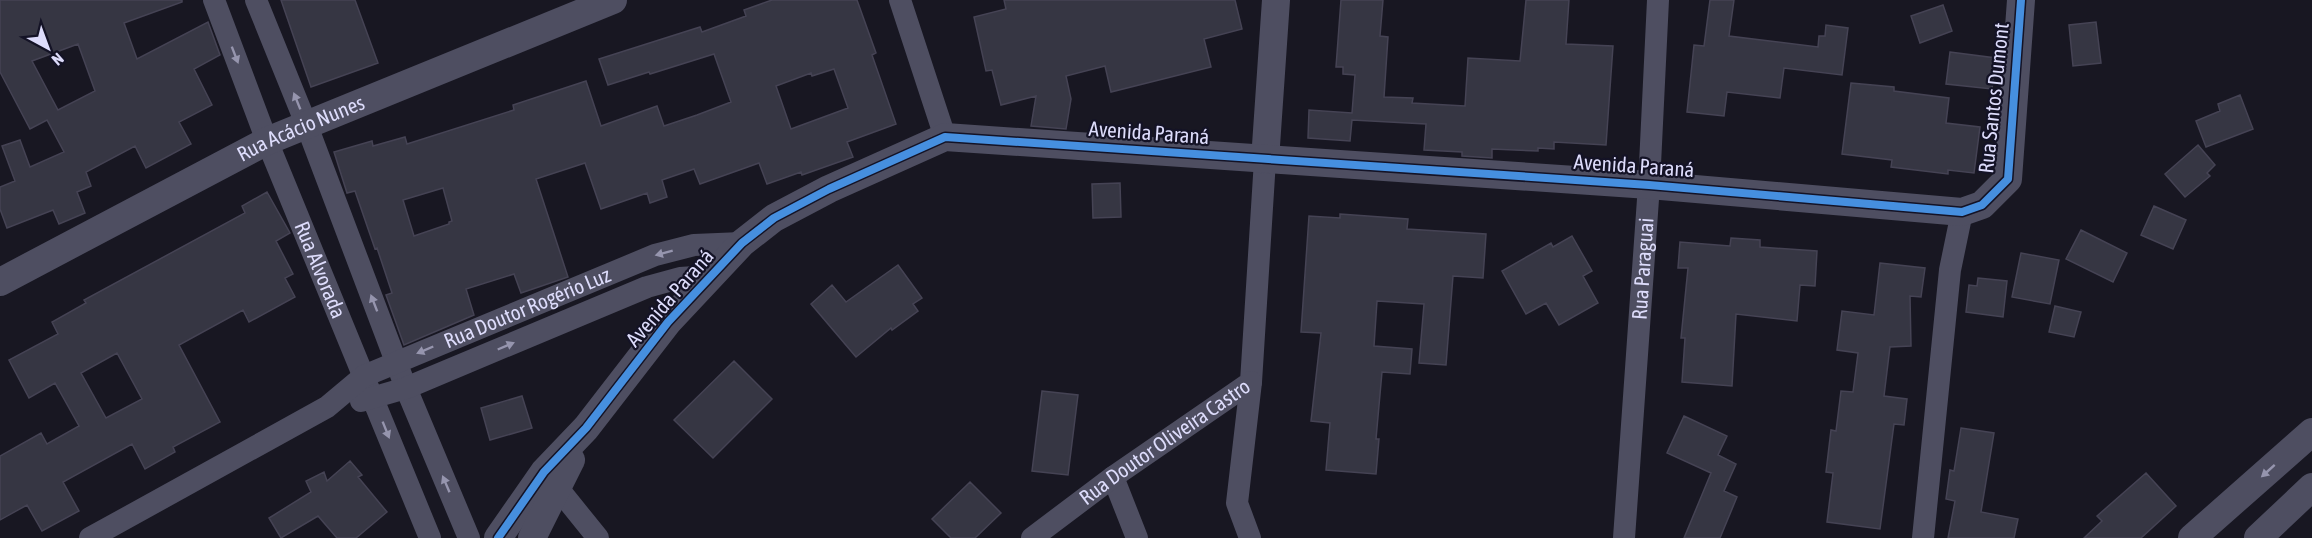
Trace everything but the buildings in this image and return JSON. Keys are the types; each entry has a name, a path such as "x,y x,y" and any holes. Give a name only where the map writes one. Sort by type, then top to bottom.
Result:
{"street":[{"name":"Rua Alvorada","path":"214,0 267,141 429,538"},
{"name":"Rua Alvorada","path":"256,0 307,126 406,388 469,538"},
{"name":"Rua Acácio Nunes","path":"0,282 267,141 613,0"},
{"path":"900,0 945,137"},
{"name":"Rua Doutor Oliveira Castro","path":"1032,538 1113,477 1251,382 1276,0"},
{"name":"Rua Paraguai","path":"1624,538 1649,185 1658,0"},
{"name":"Rua Santos Dumont","path":"1962,212 1982,205 2008,179 2021,0"},
{"name":"Avenida Paraná","path":"498,538 550,479 586,428 668,322 742,243 774,218 829,189 945,137 1649,185 1962,212"},
{"path":"1923,538 1950,270 1962,212"},
{"name":"Rua Doutor Rogério Luz","path":"90,538 327,407 364,376 655,255 694,245 742,243"},
{"name":"Rua Doutor Rogério Luz","path":"327,407 373,398 406,388 647,287 680,278 710,276"},
{"path":"1250,538 1237,503 1251,382"},
{"path":"2192,538 2312,432"},
{"path":"1113,477 1137,538"},
{"path":"550,479 598,538"},
{"name":"Avenida Paraná","path":"532,538 550,479"},
{"path":"2258,538 2312,487"}],"cycle path":[{"path":"498,538 544,472 586,428 668,322 742,243 774,218 829,189 945,137 1649,185 1962,212 1982,205 2008,179 2021,0"}]}
